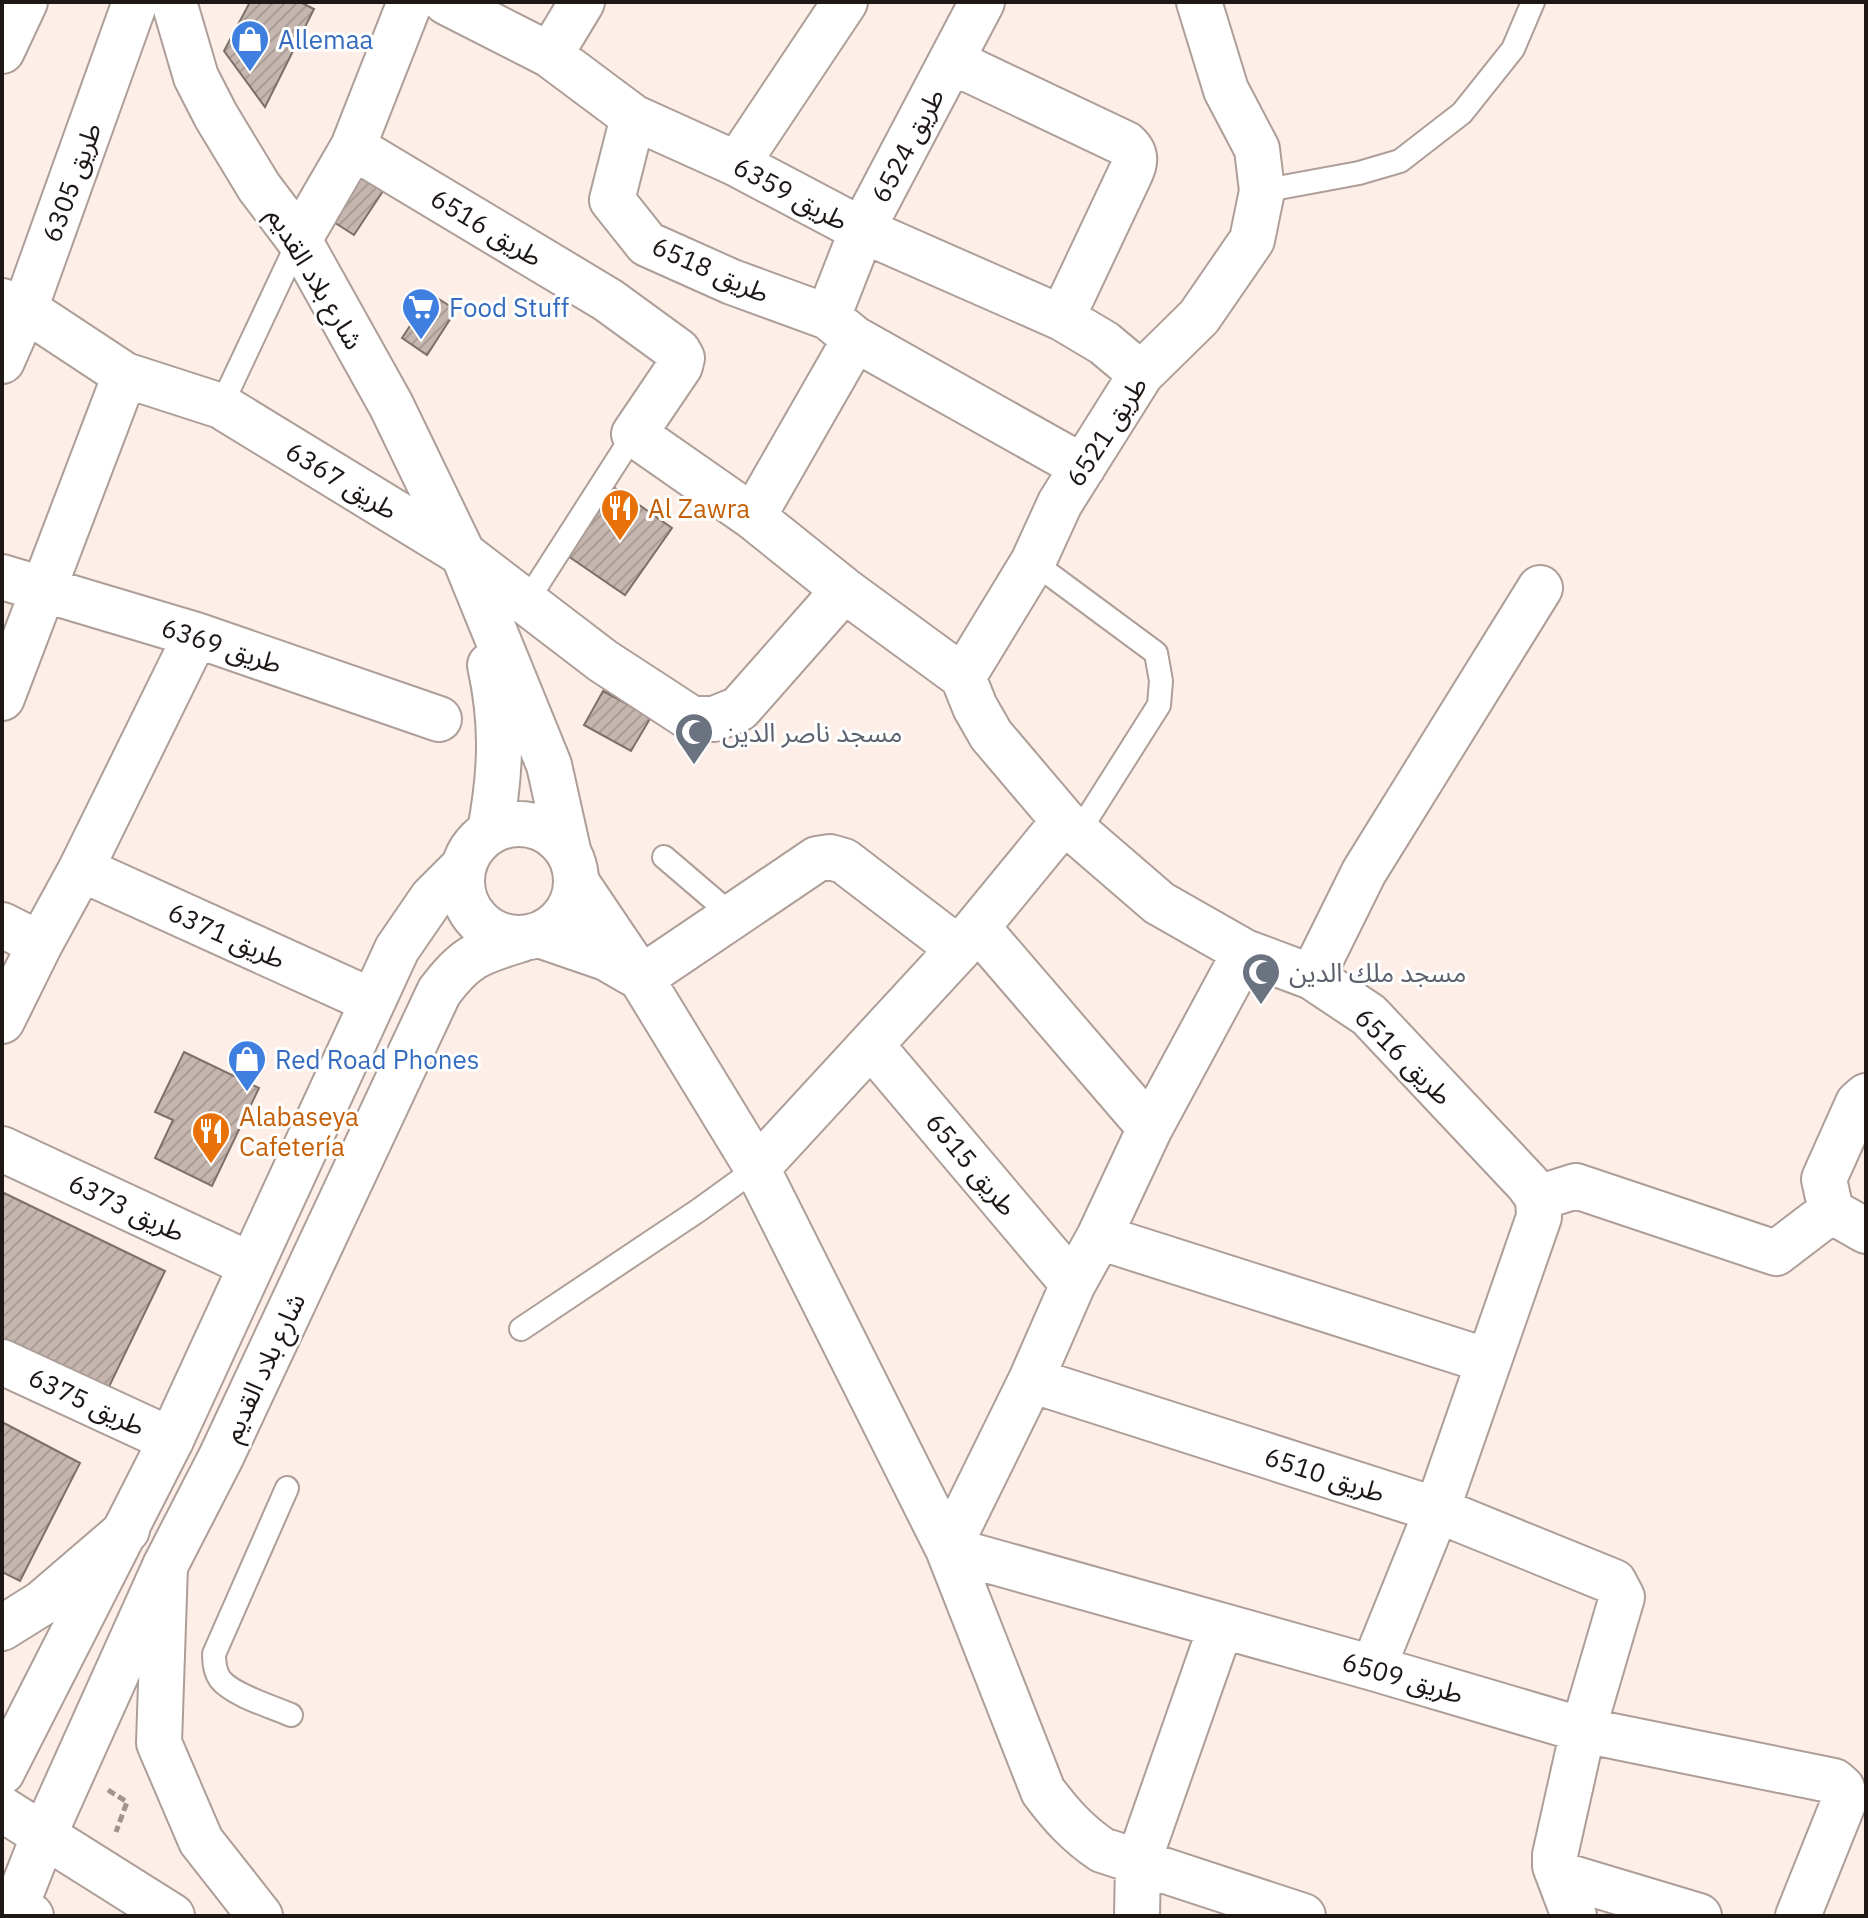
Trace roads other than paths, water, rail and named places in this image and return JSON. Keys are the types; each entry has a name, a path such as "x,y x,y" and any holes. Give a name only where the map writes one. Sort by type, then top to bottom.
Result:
{"street":[{"path":"2,51 25,2"},
{"name":"طريق 6305","path":"2,361 14,305 135,2"},
{"name":"شارع بلاد القديم","path":"174,2 196,77 216,116 259,187 299,240 391,405 463,554 549,765 572,867"},
{"path":"299,240 353,147 410,2"},
{"name":"طريق 6359","path":"446,2 550,55 633,117 737,164 862,230 1062,318 1104,343 1141,374"},
{"path":"550,55 582,2"},
{"path":"737,164 845,2"},
{"name":"طريق 6524","path":"842,328 862,230 982,2"},
{"path":"1199,2 1226,90 1260,170"},
{"name":"طريق 6524","path":"951,61 1133,150 1136,157 1130,174 1062,318"},
{"name":"طريق 6518","path":"633,117 612,200 647,244 842,328 1083,467"},
{"name":"طريق 6516","path":"353,147 608,300 678,351 682,358 680,366 634,434"},
{"name":"طريق 6521","path":"963,677 1033,562 1060,503 1141,374 1199,317 1252,240 1260,170"},
{"path":"608,300 647,244"},
{"name":"طريق 6367","path":"14,305 125,375 221,406 463,554 603,661 692,719 714,719 739,709 844,590"},
{"path":"753,517 842,328"},
{"path":"2,698 125,375"},
{"path":"634,434 753,517 844,590 963,677"},
{"name":"شارع بلاد القديم","path":"463,554 498,708 501,748 490,831"},
{"name":"طريق 6369","path":"2,577 196,635 439,719"},
{"path":"1312,977 1364,872 1540,588"},
{"path":"2,1021 21,934 81,869 196,635"},
{"name":"طريق 6516","path":"963,677 991,735 1071,827 1159,903 1245,952 1312,977 1369,1015 1538,1198"},
{"path":"641,978 606,958 531,937 505,937 488,930 465,902 463,867 469,852 490,831 503,825 533,825 558,839 572,867 641,978 757,1168 948,1549 1043,1791 1080,1835 1120,1856 1303,1916"},
{"path":"757,1168 1071,827"},
{"path":"641,978 817,859 830,857 844,861 968,938 1150,1128"},
{"name":"شارع بلاد القديم","path":"2,1772 171,1440 397,949 432,898 463,867"},
{"path":"531,937 554,927 566,915 574,900 572,867"},
{"name":"طريق 6371","path":"81,869 372,1001"},
{"name":"شارع بلاد القديم","path":"15,1909 44,1835 165,1566 221,1457 439,992 456,969 479,952 531,937"},
{"path":"948,1549 1150,1128 1245,952"},
{"name":"طريق 6515","path":"871,1045 1073,1284"},
{"path":"1373,1668 1437,1510 1539,1217 1538,1198 1576,1186 1776,1253 1848,1221 1824,1179 1858,1103 1866,1096"},
{"name":"طريق 6373","path":"2,1149 251,1265"},
{"path":"1099,1237 1488,1361"},
{"name":"طريق 6375","path":"2,1362 171,1440"},
{"name":"طريق 6510","path":"1031,1380 1437,1510 1614,1582 1622,1597 1583,1730"},
{"path":"2,1628 42,1603 127,1530"},
{"name":"طريق 6509","path":"948,1549 1583,1730"},
{"path":"165,1566 159,1743 201,1841 260,1916"},
{"path":"1137,1916 1120,1856 1221,1626"},
{"path":"1574,1916 1555,1866 1555,1855 1583,1730 1834,1781 1842,1788 1845,1799 1798,1916"},
{"path":"2,1809 172,1916"},
{"path":"1559,1874 1699,1916"}],"lane":[{"path":"1260,170 1359,173 1400,161 1462,113 1513,49 1533,2"},
{"path":"221,406 299,240"},
{"path":"525,604 634,434"},
{"path":"1033,562 1156,653 1161,681 1159,705 1071,827"},
{"path":"664,857 733,916"},
{"path":"521,1329 757,1168"},
{"path":"287,1488 214,1654 220,1679 231,1688 291,1715"}],"place":[{"name":"Allemaa","path":"250,73"},
{"name":"Food Stuff","path":"421,341"},
{"name":"Al Zawra","path":"620,542"},
{"name":"مسجد ناصر الدين","path":"694,766"},
{"name":"مسجد ملك الدين","path":"1261,1006"},
{"name":"Red Road Phones","path":"247,1093"},
{"name":"Alabaseya Cafetería","path":"211,1165"}]}
